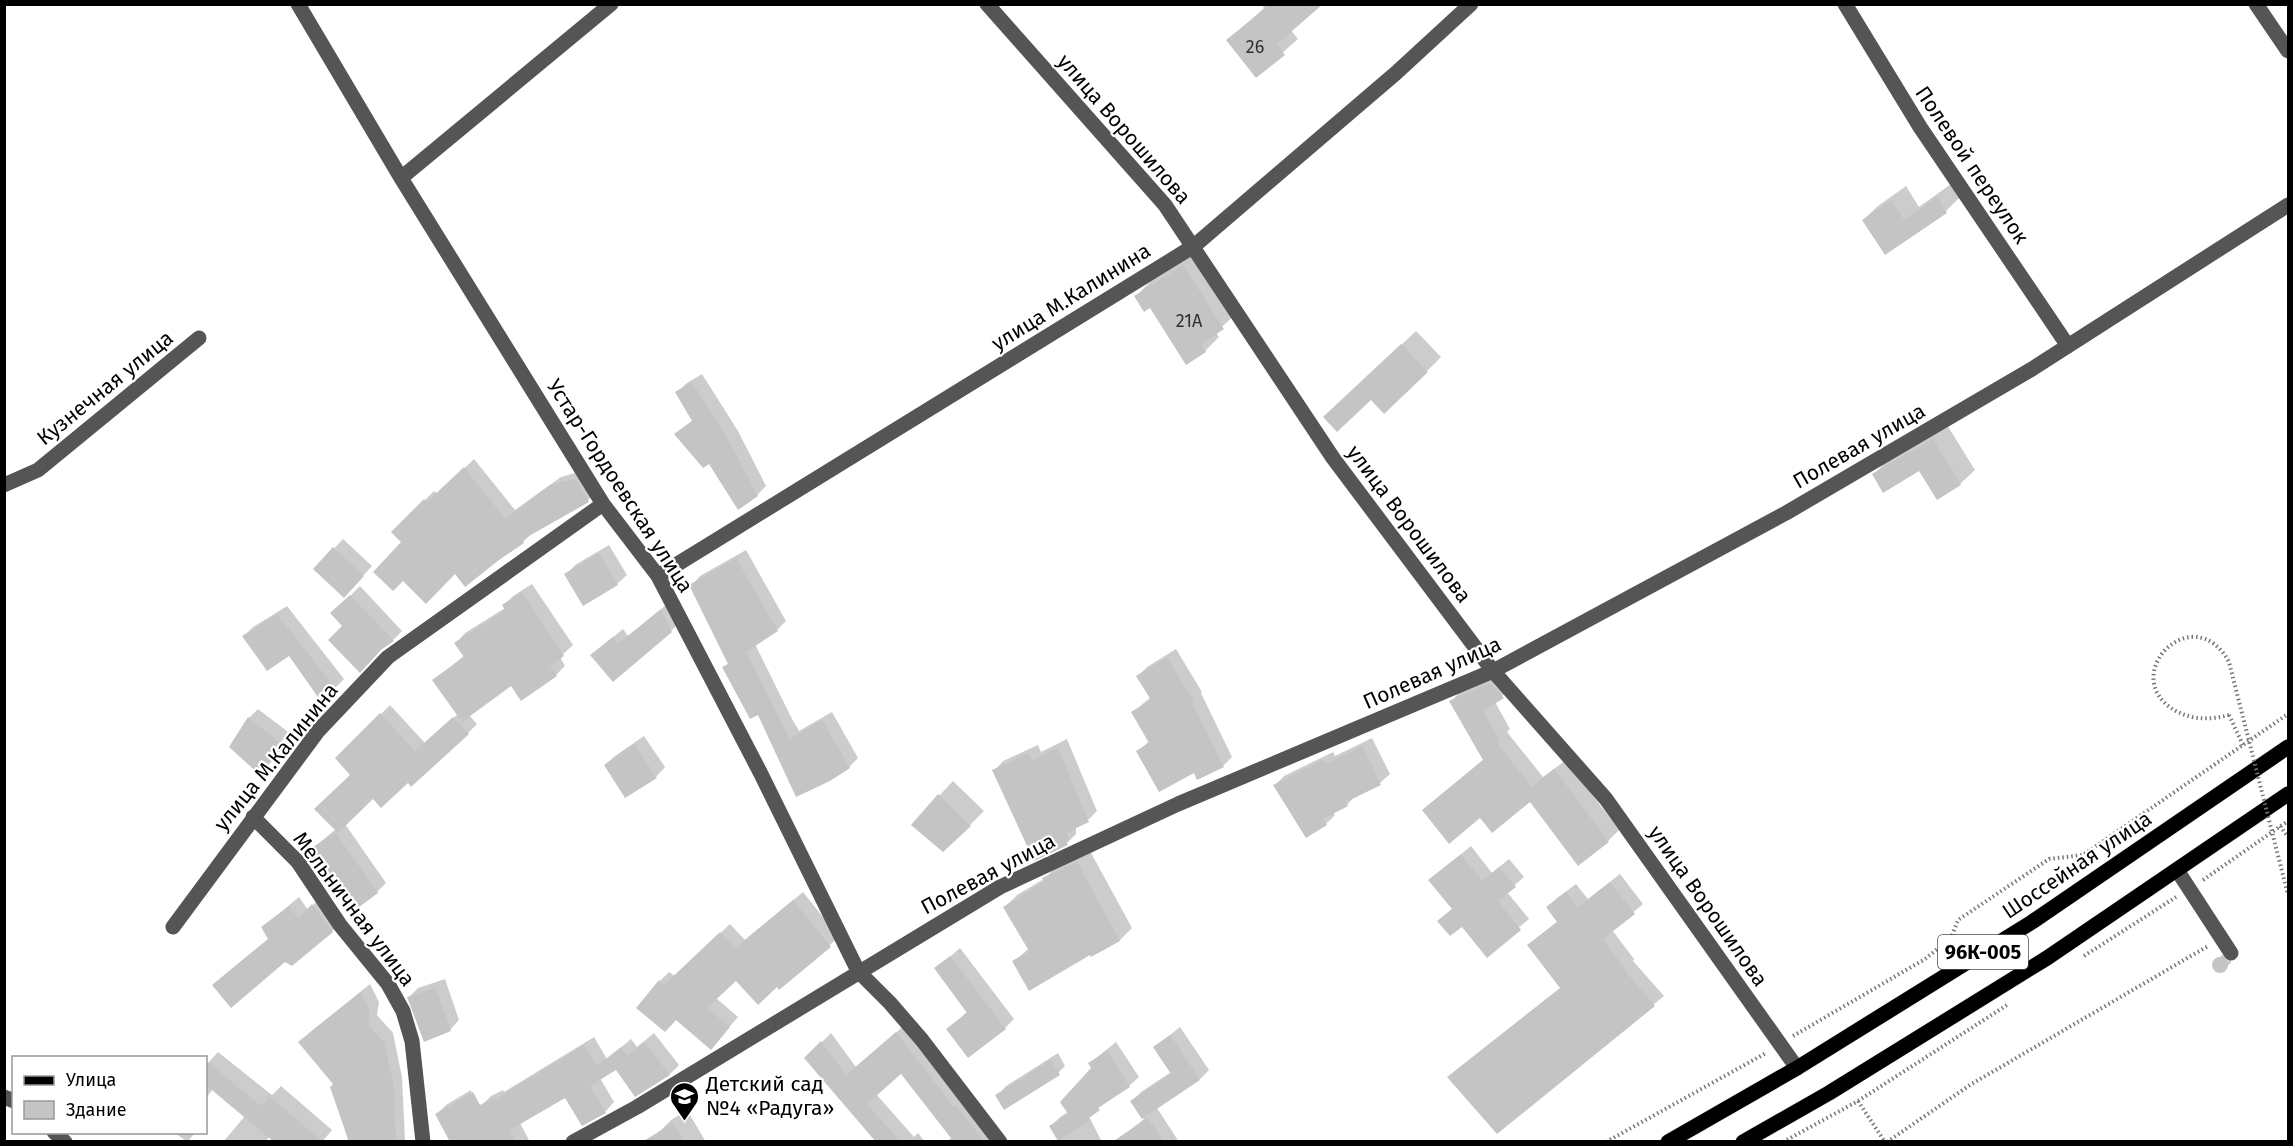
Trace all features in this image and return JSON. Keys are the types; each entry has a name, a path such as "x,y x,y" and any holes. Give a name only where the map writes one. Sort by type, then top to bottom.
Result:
{"main road":[{"name":"Шоссейная улица","path":"1668,1142 1797,1068 2032,922 2289,747"},
{"name":"96К-005","path":"1743,1142 1829,1093 2047,958 2289,794"}],"street":[{"name":"Устар-Гордоевская улица","path":"298,4 401,178 603,504 658,576 761,774 858,971 922,1040 1000,1142"},
{"path":"401,178 611,4"},
{"name":"улица Ворошилова","path":"987,4 1165,205 1333,458 1493,671 1606,799 1797,1068"},
{"name":"улица М.Калинина","path":"658,576 1194,246 1396,73 1471,4"},
{"name":"Полевой переулок","path":"1845,4 1920,127 2068,346"},
{"path":"2256,4 2289,51"},
{"name":"Полевая улица","path":"573,1142 637,1107 1000,887 1178,804 1493,671 1786,513 2068,346 2289,205"},
{"name":"Кузнечная улица","path":"4,485 38,470 199,338"},
{"name":"улица М.Калинина","path":"173,927 318,731 388,657 603,504"},
{"name":"Мельничная улица","path":"253,817 298,862 340,925 388,984 403,1011 412,1041 423,1142"},
{"path":"2177,870 2231,953"}],"path":[{"path":"2243,745 2229,715 2194,719 2172,709 2162,700 2153,683 2154,670 2160,657 2173,643 2185,637 2205,638 2214,643 2229,662 2289,895"},
{"path":"1606,1142 1925,959 1951,938 1958,920 2049,859 2083,855 2289,714"},
{"path":"2280,826 2289,837"},
{"path":"1858,1101 1886,1142 1970,1085 2222,938"}],"building":[{"path":"1271,4 1323,4 1277,44 1285,55 1256,78 1226,40"},
{"path":"1937,197 1947,213 1885,255 1862,220 1891,200 1904,220"},
{"path":"1183,265 1224,329 1201,344 1206,352 1186,365 1150,308 1144,312 1134,296"},
{"path":"1401,344 1428,372 1384,414 1371,400 1337,432 1323,417"},
{"path":"692,382 729,441 758,496 738,510 709,464 703,468 674,434 692,421 675,392"},
{"path":"1933,439 1961,485 1937,500 1919,471 1883,493 1872,474"},
{"path":"464,467 505,519 550,485 576,479 589,502 522,540 524,543 465,587 455,574 426,604 403,581 393,591 373,572 401,542 391,532 424,499 427,502"},
{"path":"333,547 364,576 344,598 313,569"},
{"path":"599,553 618,585 583,606 564,574"},
{"path":"736,558 778,631 746,652 790,739 822,720 850,768 830,781 796,797 758,715 750,719 722,667 728,664 689,585"},
{"path":"522,592 564,656 550,666 557,676 521,701 511,686 462,722 432,680 464,657 454,643 505,610 502,605"},
{"path":"350,595 394,641 381,650 360,673 328,640 342,626 330,613"},
{"path":"661,609 672,632 613,682 590,655 613,637 618,644"},
{"path":"277,614 336,689 320,700 289,656 267,671 242,636"},
{"path":"1167,657 1194,702 1192,703 1224,767 1197,780 1194,773 1159,792 1136,751 1149,743 1131,712 1151,700 1136,676"},
{"path":"1490,683 1504,698 1483,711 1500,741 1497,743 1532,787 1554,769 1609,842 1578,866 1530,802 1492,833 1480,818 1449,844 1422,810 1483,760 1449,701"},
{"path":"380,713 415,751 453,717 469,734 411,787 408,783 381,808 373,799 338,833 314,809 350,775 335,758"},
{"path":"248,717 279,742 272,754 275,757 260,775 229,747"},
{"path":"634,744 657,778 625,798 604,765"},
{"path":"1363,746 1381,785 1346,802 1348,806 1323,819 1327,825 1306,838 1273,785 1323,760 1326,764"},
{"path":"1058,748 1089,822 1066,833 1069,840 1066,842 1068,845 1034,861 992,770 1029,753 1032,760"},
{"path":"938,794 971,826 943,852 911,825"},
{"path":"335,832 378,893 355,910 312,848"},
{"path":"1461,854 1482,881 1499,867 1516,887 1498,901 1521,930 1487,958 1462,927 1450,936 1437,921 1452,909 1428,880"},
{"path":"1077,862 1120,941 1091,957 1090,955 1029,991 1012,961 1029,951 1003,907 1044,882 1042,878"},
{"path":"1610,882 1635,914 1603,939 1625,971 1655,1006 1497,1134 1447,1077 1560,988 1527,945 1557,922 1546,907 1566,892 1578,907"},
{"path":"793,900 831,947 779,990 777,987 758,1005 736,981 707,1008 730,1027 711,1050 676,1020 665,1032 636,1008 659,980 664,985 720,932 735,948"},
{"path":"312,904 333,932 292,966 285,962 231,1008 212,985 268,939 261,927 289,906 298,918"},
{"path":"950,956 1006,1029 968,1058 946,1029 967,1013 934,968"},
{"path":"2220,957 2226,959 2228,965 2226,971 2220,973 2214,971 2212,965 2214,959"},
{"path":"436,988 451,1031 424,1042 407,997"},
{"path":"361,992 370,1012 368,1025 384,1042 394,1087 396,1142 349,1142 330,1087 333,1084 298,1042"},
{"path":"896,1032 954,1107 956,1105 985,1142 954,1142 901,1074 867,1104 901,1142 876,1142 804,1058 821,1041 846,1075"},
{"path":"1170,1035 1200,1080 1142,1119 1130,1101 1171,1074 1153,1047"},
{"path":"644,1042 670,1075 635,1097 616,1070 590,1086 606,1113 582,1126 565,1098 510,1130 516,1142 450,1142 435,1114 473,1092 480,1105 493,1098 494,1100 584,1045 597,1066 621,1047 627,1056"},
{"path":"1107,1051 1130,1087 1098,1108 1100,1110 1089,1118 1090,1121 1058,1141 1049,1126 1068,1114 1060,1102 1091,1068 1088,1063"},
{"path":"1051,1060 1060,1075 1004,1110 995,1095"},
{"path":"207,1062 261,1106 269,1096 323,1142 274,1142 207,1086"},
{"path":"1148,1118 1164,1142 1112,1142"},
{"path":"673,1123 684,1142 642,1142"}],"place":[{"name":"Детский сад №4 «Радуга»","path":"685,1122"}]}
